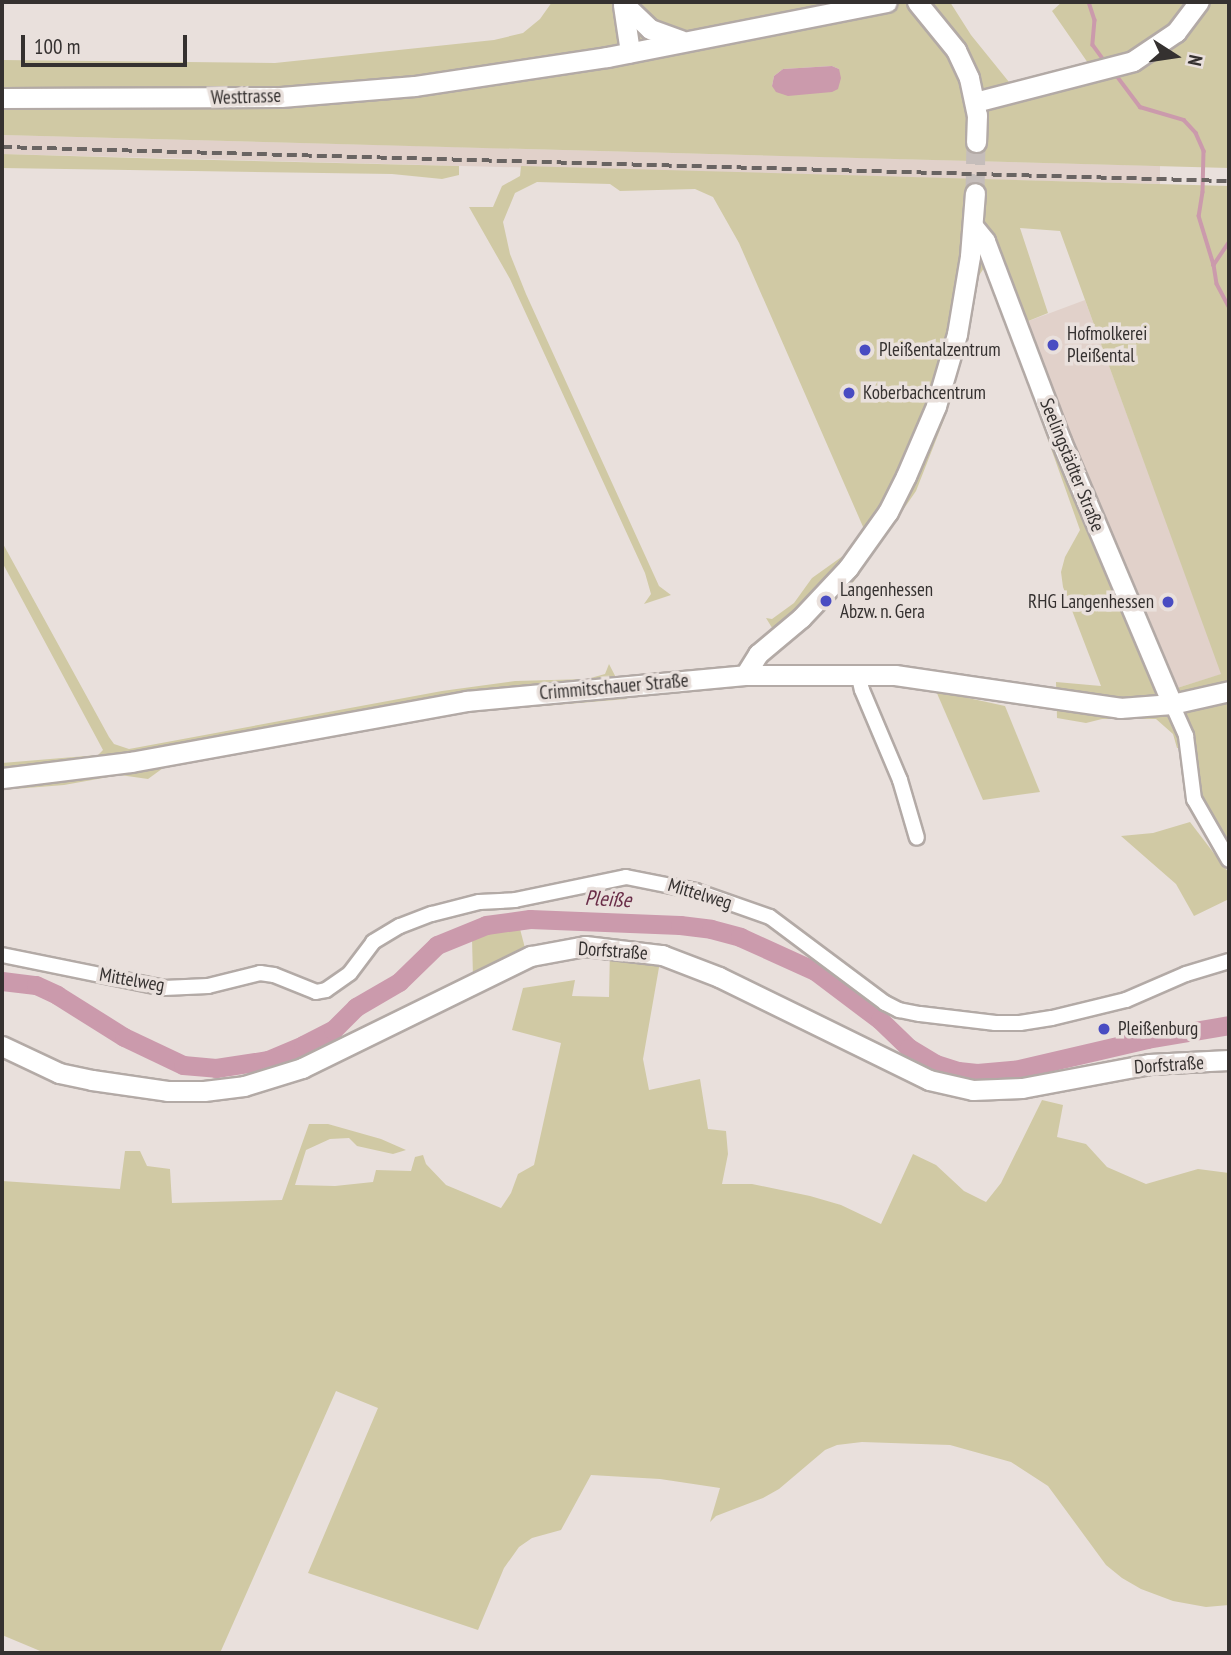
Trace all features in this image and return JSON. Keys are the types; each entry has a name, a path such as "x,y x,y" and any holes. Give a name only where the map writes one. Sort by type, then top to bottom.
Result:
{"street":[{"path":"917,2 956,50 975,102 976,142"},
{"path":"975,102 1133,61 1157,48 1176,32 1199,2"},
{"path":"622,3 650,29 686,41"},
{"path":"622,3 630,52"},
{"name":"Westtrasse","path":"2,98 281,97 415,86 630,52 879,3"},
{"path":"745,674 758,654 801,618 848,568 888,512 900,488 923,437 948,369 965,297 974,226 975,193"},
{"name":"Seelingstädter Straße","path":"974,226 985,241 1061,442 1172,704"},
{"path":"858,673 862,690 900,780 917,838"},
{"name":"Crimmitschauer Straße","path":"2,778 131,762 466,701 745,674 858,673 928,678 1120,708 1172,704 1229,691"},
{"path":"1172,704 1185,736 1194,799 1229,860"},
{"name":"Mittelweg","path":"2,955 164,988 208,986 260,973 274,975 316,992 326,990 350,973 373,942 400,926 432,914 479,902 516,900 626,877 696,891 769,917 885,1003 899,1010 920,1014 995,1023 1031,1021 1126,1000 1186,974 1229,961"},
{"name":"Dorfstraße","path":"2,1046 59,1073 92,1080 167,1091 204,1091 244,1086 302,1068 531,956 585,946 662,955 719,977 897,1066 929,1080 962,1088 996,1091 1149,1064 1229,1060"}],"shaded area":[{"path":"552,2 950,2 971,35 1009,82 1088,63 1052,11 1062,2 1229,2 1229,168 2,135 2,60 275,63 494,40 523,33 540,19","holes":["832,66 839,69 772,86 774,76 783,69"]},
{"path":"832,66 839,69 841,78 838,89 832,92 788,96 776,92 772,86 774,76 783,69"},
{"path":"2,135 1160,166 1160,184 2,154"},
{"path":"2,154 459,166 459,175 442,179 392,174 2,168"},
{"path":"521,166 1229,186 1229,845 1225,845 1204,809 1196,777 1196,748 1177,748 1173,734 1156,719 1102,719 1086,723 1057,718 1056,682 1101,686 1063,587 1061,572 1065,557 1080,530 986,265 976,280 945,417 916,491 850,587 782,644 766,618 772,619 794,603 812,578 847,553 864,529 739,243 713,197 695,189 620,191 610,184 537,182 515,193 503,222 510,254 526,294 659,586 671,595 644,604 651,594 645,573 510,279 469,207 493,207 502,186 520,176","holes":["1020,228 1060,231 1221,674 1174,689 1016,326 1048,313"]},
{"path":"1085,300 1222,674 1174,689 1015,326"},
{"path":"2,542 109,737 114,744 129,749 442,691 515,681 587,679 605,674 609,664 627,699 449,714 170,763 148,779 120,775 64,785 2,790 2,763 98,755 103,750 2,562"},
{"path":"936,691 1005,706 1040,792 983,800"},
{"path":"1190,822 1229,873 1229,899 1194,916 1176,884 1121,836 1153,833"},
{"path":"519,925 526,952 473,977 472,939 486,931"},
{"path":"610,949 661,956 643,1059 649,1090 700,1079 708,1129 726,1131 728,1154 722,1184 752,1184 810,1196 841,1205 881,1224 913,1154 936,1165 964,1191 986,1202 1001,1183 1042,1100 1063,1105 1057,1137 1086,1144 1107,1167 1146,1184 1198,1169 1229,1173 1229,1605 1206,1607 1173,1601 1141,1589 1122,1578 1106,1565 1048,1486 1011,1462 950,1445 862,1442 837,1445 825,1450 779,1489 716,1516 710,1522 720,1488 660,1479 591,1475 561,1530 532,1538 519,1547 504,1568 478,1630 308,1573 378,1408 336,1391 220,1653 45,1653 2,1635 2,1181 120,1189 125,1151 140,1151 147,1166 170,1169 172,1203 282,1200 309,1124 328,1124 381,1139 406,1150 393,1154 357,1146 349,1138 330,1139 306,1150 295,1185 335,1186 373,1182 376,1170 411,1171 415,1157 423,1155 426,1164 446,1185 501,1208 511,1193 518,1174 534,1165 561,1043 512,1030 523,988 575,980 572,996 609,997"}],"waterway":[{"path":"1089,2 1095,20 1093,45 1104,60"},
{"path":"1117,76 1140,107 1184,120 1196,133 1204,151 1203,192 1199,216 1214,265"},
{"path":"1229,243 1214,265 1217,284 1229,307"},
{"name":"Pleiße","path":"2,981 36,985 124,1037 183,1065 216,1068 268,1060 303,1045 333,1030 356,1007 399,982 437,945 486,925 530,919 680,925 711,929 740,937 815,971 880,1020 909,1048 936,1064 958,1071 977,1073 1014,1070 1147,1039 1229,1025"}],"tunnel":[{"path":"975,193 976,142"}],"railway":[{"path":"2,147 1229,181"}],"place":[{"name":"Hofmolkerei Pleißental","path":"1053,345"},
{"name":"Pleißentalzentrum","path":"865,350"},
{"name":"Koberbachcentrum","path":"849,393"},
{"name":"Langenhessen Abzw. n. Gera","path":"826,601"},
{"name":"RHG Langenhessen","path":"1168,602"},
{"name":"Pleißenburg","path":"1104,1029"}]}
